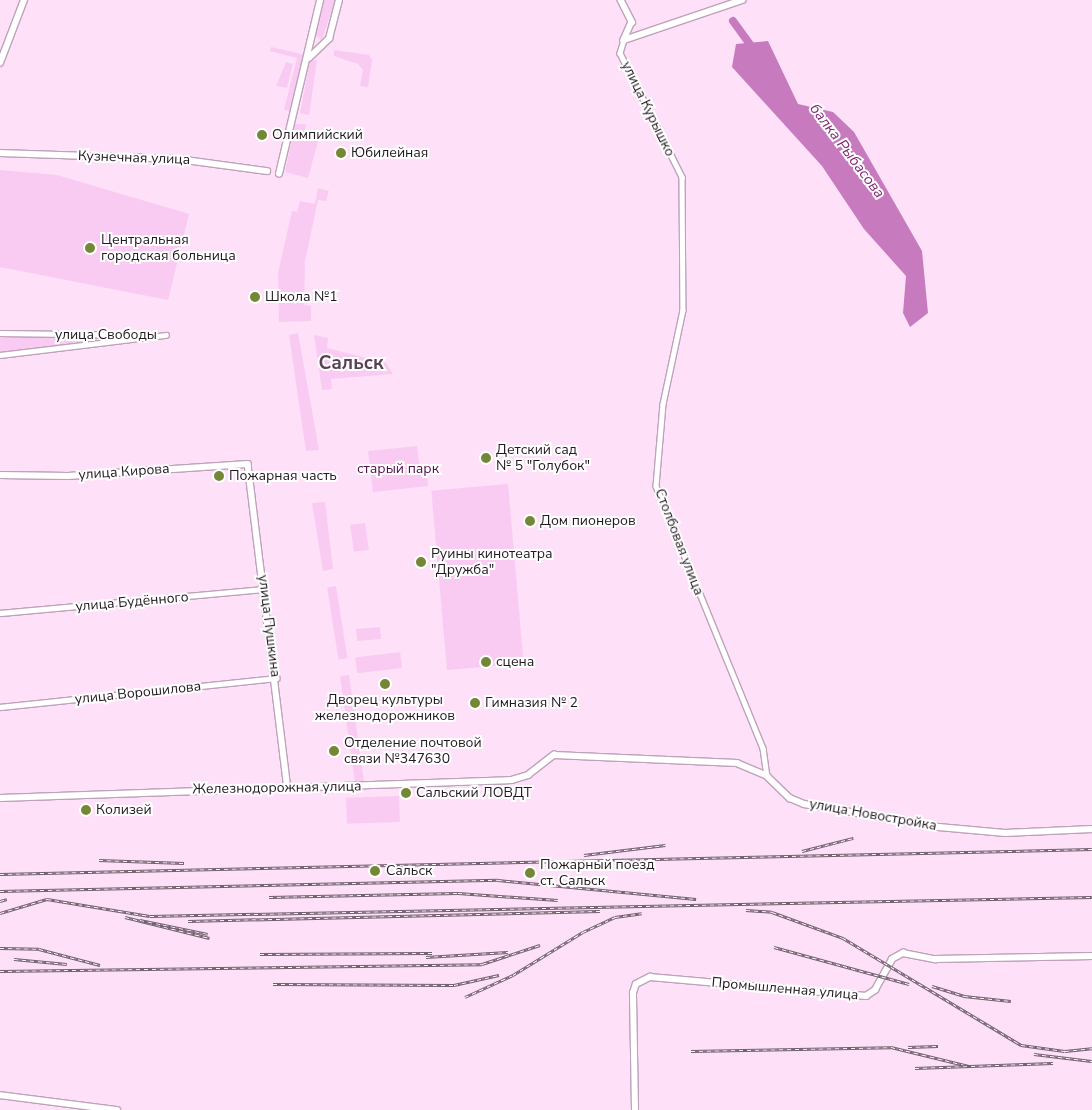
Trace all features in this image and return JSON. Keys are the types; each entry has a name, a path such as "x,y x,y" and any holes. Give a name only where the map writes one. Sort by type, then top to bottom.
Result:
{"main road":[{"path":"0,63 24,0"},
{"path":"279,174 308,59 320,0"},
{"path":"308,59 329,40 339,0"},
{"path":"622,0 632,22 624,40"},
{"path":"624,40 742,0"},
{"name":"Кузнечная улица","path":"0,153 178,159 267,171"},
{"name":"улица Кирова","path":"0,475 68,476 248,464"},
{"name":"улица Пушкина","path":"248,464 276,678 288,788"},
{"name":"улица Новостройка","path":"546,758 736,763 766,776 790,798 804,804 874,818 1005,833 1092,830"},
{"name":"Железнодорожная улица","path":"0,798 512,780 528,775 546,758"},
{"name":"Промышленная улица","path":"635,1110 636,984 650,977 866,996 875,990 892,959 903,953 935,959 1092,956"},
{"path":"0,1094 117,1110"}],"street":[{"name":"улица Курышко","path":"624,40 620,53 682,178"},
{"name":"Столбовая улица","path":"682,178 684,310 663,404 656,486 763,748 766,776"},
{"name":"улица Свободы","path":"0,333 166,335 0,355"},
{"name":"улица Будённого","path":"0,613 264,589"},
{"name":"улица Ворошилова","path":"0,708 276,678"}],"green space":[{"path":"322,0 335,0 322,40 315,35"},
{"path":"271,47 306,55 291,111 284,110 297,58 270,51"},
{"path":"334,50 369,55 372,60 368,87 360,86 363,70 358,64 334,56"},
{"path":"317,60 309,115 300,113 310,61"},
{"path":"286,62 293,64 287,88 276,86"},
{"path":"295,124 306,124 305,130 320,134 308,178 285,172"},
{"name":"Центральная городская больница","path":"0,170 57,175 189,214 168,300 0,267"},
{"path":"318,188 329,191 326,201 318,200 305,261 304,305 311,306 311,321 279,322 278,273 292,211 297,212 300,201 315,204"},
{"path":"0,333 107,335 107,342 0,355"},
{"path":"298,333 319,450 306,451 289,335"},
{"path":"314,335 328,338 327,348 386,363 393,374 331,379 332,389 322,390"},
{"name":"старый парк","path":"417,446 421,477 427,476 428,486 373,492 368,451"},
{"path":"508,484 524,663 447,670 431,491"},
{"path":"325,502 333,569 323,571 312,503"},
{"path":"365,523 369,550 354,552 350,525"},
{"path":"336,586 347,658 339,660 327,587"},
{"path":"380,627 381,639 357,641 356,629"},
{"path":"400,652 402,668 357,673 355,657"},
{"path":"349,675 364,783 355,784 340,676"},
{"path":"399,796 400,822 347,824 346,798"}],"water":[{"path":"768,41 798,104 833,112 854,132 922,251 928,313 910,327 903,313 906,276 864,229 822,166 732,67 736,44"}],"waterway":[{"name":"балка Рыбасова","path":"733,21 754,50"}],"railway":[{"path":"802,851 853,838"},
{"path":"584,855 665,845"},
{"path":"0,874 1092,849"},
{"path":"99,860 184,863"},
{"path":"0,891 498,880 696,899"},
{"path":"269,897 458,893 558,900"},
{"path":"0,913 47,899 150,916 1092,897"},
{"path":"0,901 7,899"},
{"path":"746,910 772,912 843,938 1021,1045 1065,1051 1092,1048"},
{"path":"188,921 600,911"},
{"path":"465,997 513,975 583,932 615,917 642,913"},
{"path":"125,917 209,938"},
{"path":"140,920 208,934"},
{"path":"0,971 482,964 540,945"},
{"path":"774,947 909,984"},
{"path":"0,948 39,949 100,965"},
{"path":"426,957 508,952"},
{"path":"260,954 432,953"},
{"path":"14,959 67,964"},
{"path":"273,984 454,985 499,975"},
{"path":"932,986 964,996 1011,1001"},
{"path":"908,1047 938,1046"},
{"path":"691,1051 891,1047 969,1066"},
{"path":"1034,1054 1092,1061"},
{"path":"915,1068 1053,1063"}],"place":[{"name":"Олимпийский","path":"262,135"},
{"name":"Юбилейная","path":"341,153"},
{"name":"Центральная городская больница","path":"90,248"},
{"name":"Школа №1","path":"255,297"},
{"name":"Детский сад № 5 \"Голубок\"","path":"486,458"},
{"name":"Пожарная часть","path":"219,476"},
{"name":"Дом пионеров","path":"530,521"},
{"name":"Руины кинотеатра \"Дружба\"","path":"421,562"},
{"name":"сцена","path":"486,662"},
{"name":"Дворец культуры железнодорожников","path":"385,684"},
{"name":"Гимназия № 2","path":"475,703"},
{"name":"Отделение почтовой связи №347630","path":"334,751"},
{"name":"Сальский ЛОВДТ","path":"406,793"},
{"name":"Колизей","path":"86,810"},
{"name":"Сальск","path":"375,871"},
{"name":"Пожарный поезд ст. Сальск","path":"530,873"}],"district":[{"name":"Сальск","path":"351,364"}]}
